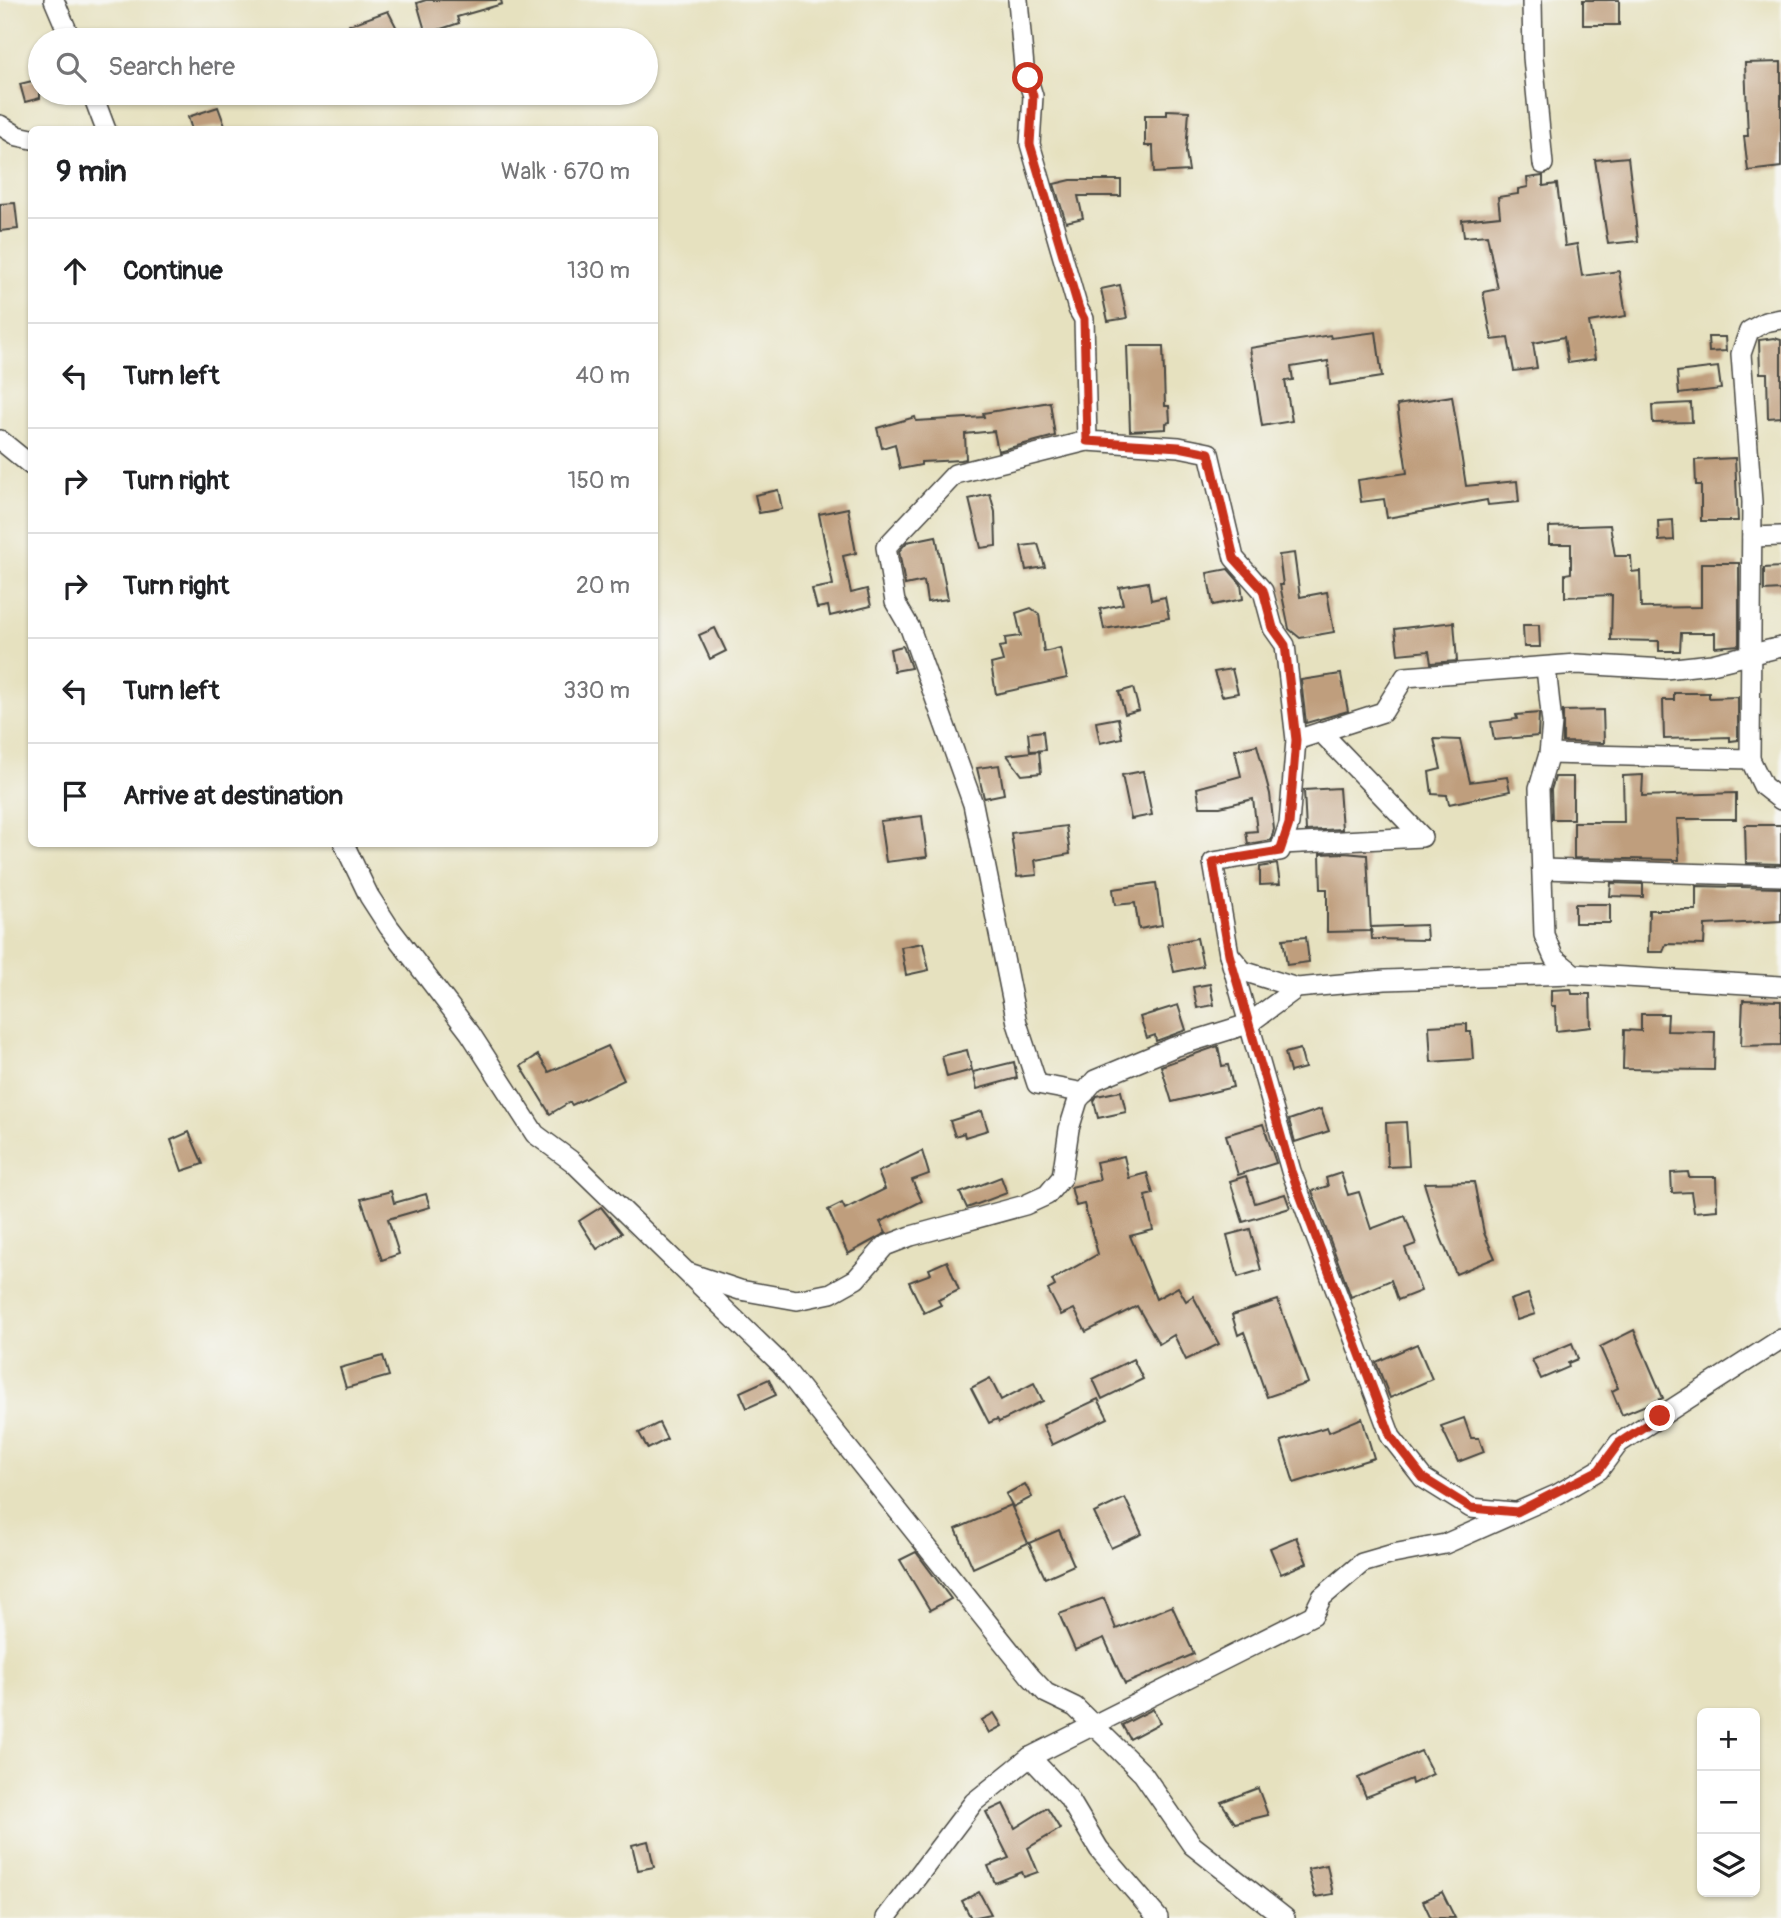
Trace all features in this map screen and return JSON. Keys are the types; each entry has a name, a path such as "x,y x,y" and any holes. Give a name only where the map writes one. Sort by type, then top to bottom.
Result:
{"street":[{"path":"54,0 66,28"},
{"path":"1018,0 1024,66 1033,96 1030,144 1084,319 1087,441"},
{"path":"1532,0 1533,57 1543,164"},
{"path":"97,105 104,126"},
{"path":"0,125 18,136 28,138"},
{"path":"1781,319 1765,322 1749,331 1741,354 1752,537 1750,759 1763,786 1781,800"},
{"path":"0,440 28,463"},
{"path":"1085,1093 1037,1084 1017,1023 973,804 910,628 895,601 886,547 955,474 1087,441 1179,447 1209,453 1234,558 1263,590 1273,628 1285,645 1296,740 1289,824 1280,851 1213,862 1229,954 1291,1171 1391,1437 1423,1478 1471,1508 1517,1512"},
{"path":"1752,537 1781,536"},
{"path":"1296,740 1383,712 1405,677 1611,664 1665,669 1752,655 1781,647"},
{"path":"1546,668 1552,723 1549,754 1539,788 1544,935 1554,958 1574,974"},
{"path":"1282,845 1422,837 1321,732"},
{"path":"1549,754 1750,759"},
{"path":"345,847 369,896 389,927 470,1033 534,1134 573,1162 780,1363 1030,1676 1046,1693 1075,1707 1143,1774 1192,1845 1285,1918"},
{"path":"1542,869 1781,876"},
{"path":"1229,954 1243,971 1297,988 1385,980 1574,974 1781,986"},
{"path":"685,1271 740,1290 797,1300 831,1293 856,1279 885,1246 911,1236 1025,1205 1047,1195 1062,1177 1069,1129 1079,1100 1095,1080 1174,1047 1248,1024 1297,988"},
{"path":"886,1918 974,1802 1030,1757 1313,1615 1322,1597 1362,1563 1393,1553 1445,1544 1517,1512 1599,1470 1619,1443 1781,1339"},
{"path":"1030,1757 1068,1797 1099,1849 1158,1918"}],"building":[{"path":"426,0 501,0 502,4 457,17 459,23 444,28 424,28 417,3"},
{"path":"1583,0 1619,0 1619,25 1583,25"},
{"path":"388,11 397,28 350,28 349,25"},
{"path":"1781,62 1781,167 1748,171 1744,136 1748,136 1745,63"},
{"path":"28,82 28,101 25,102 20,84"},
{"path":"218,107 225,126 191,126 188,117"},
{"path":"1167,110 1189,111 1186,152 1189,171 1154,173 1153,146 1145,146 1145,115 1167,115"},
{"path":"1628,157 1638,241 1608,244 1595,160"},
{"path":"1543,176 1543,186 1557,184 1565,246 1577,244 1582,276 1619,271 1626,316 1589,322 1595,359 1568,363 1564,337 1533,343 1537,368 1514,371 1508,338 1492,340 1483,292 1498,289 1487,235 1464,237 1462,220 1500,216 1498,197 1518,194 1518,189 1528,187 1527,178"},
{"path":"1071,180 1121,180 1121,196 1078,196 1083,218 1066,222 1054,184"},
{"path":"15,203 18,229 0,231 0,204"},
{"path":"1120,285 1127,318 1108,321 1101,289"},
{"path":"1376,332 1382,377 1330,385 1328,361 1291,367 1293,380 1285,381 1292,421 1262,426 1250,348 1330,335 1331,338"},
{"path":"1708,337 1725,337 1726,351 1709,352"},
{"path":"1759,340 1781,340 1781,417 1768,418 1767,373 1760,373"},
{"path":"1127,346 1163,346 1165,406 1169,406 1170,422 1166,423 1166,429 1130,431"},
{"path":"1718,367 1721,389 1679,394 1677,372"},
{"path":"1452,396 1466,486 1517,481 1519,502 1488,505 1487,500 1387,518 1384,499 1361,502 1358,480 1407,473 1397,405"},
{"path":"1050,402 1055,436 998,451 994,431 965,434 966,459 961,460 921,462 921,465 900,469 895,444 882,448 877,428 915,417 916,421 984,417 983,413"},
{"path":"1691,403 1692,422 1653,423 1652,405"},
{"path":"1735,458 1738,521 1701,521 1701,485 1696,485 1695,460"},
{"path":"778,490 782,509 759,513 755,495"},
{"path":"990,494 995,512 996,546 981,548 969,499"},
{"path":"848,508 856,553 843,556 851,593 867,589 871,606 830,616 828,606 817,608 812,589 833,585 819,514"},
{"path":"1673,520 1674,540 1659,541 1658,521"},
{"path":"1610,525 1615,556 1631,556 1632,572 1640,571 1641,608 1701,607 1701,563 1739,563 1739,645 1715,647 1715,633 1681,633 1680,651 1659,651 1659,641 1611,640 1612,595 1565,597 1565,574 1571,573 1571,544 1549,544 1549,527"},
{"path":"936,536 948,599 927,602 924,581 905,585 899,551 907,542"},
{"path":"1038,544 1045,567 1026,570 1021,546"},
{"path":"1294,553 1300,597 1327,592 1334,632 1300,638 1289,629 1280,585 1283,585 1279,555"},
{"path":"1781,567 1781,590 1764,591 1764,568"},
{"path":"1228,569 1241,584 1243,599 1213,605 1207,573"},
{"path":"1148,582 1151,600 1165,597 1169,618 1104,629 1100,609 1123,604 1119,587"},
{"path":"1031,608 1039,614 1044,652 1060,648 1067,678 996,694 991,664 1003,661 999,647 1006,646 1005,638 1021,636 1016,613"},
{"path":"1454,622 1457,661 1431,663 1429,651 1398,654 1395,629"},
{"path":"1523,625 1539,625 1540,647 1524,647"},
{"path":"715,628 726,651 710,659 699,635"},
{"path":"903,646 911,668 894,671 890,649"},
{"path":"1232,669 1238,693 1222,696 1214,672"},
{"path":"1341,674 1348,711 1306,723 1301,680"},
{"path":"1133,688 1139,710 1125,714 1119,692"},
{"path":"1674,693 1709,693 1709,698 1738,697 1738,740 1730,741 1730,737 1664,739 1663,700 1674,700"},
{"path":"1603,710 1604,743 1563,742 1563,711"},
{"path":"1539,713 1538,736 1494,740 1491,722 1517,719 1516,715"},
{"path":"1118,718 1122,738 1100,743 1096,722"},
{"path":"1043,731 1045,750 1030,751 1028,733"},
{"path":"1434,739 1460,740 1470,782 1507,777 1510,791 1449,804 1447,795 1432,794 1429,772 1441,769"},
{"path":"1257,745 1270,794 1274,829 1271,840 1248,844 1246,832 1257,831 1253,799 1220,807 1200,807 1197,788 1241,776 1235,750"},
{"path":"1039,751 1041,773 1022,775 1007,755"},
{"path":"999,765 1004,794 984,798 977,768"},
{"path":"1143,771 1152,815 1131,819 1122,775"},
{"path":"1643,775 1642,796 1736,793 1736,819 1677,819 1679,860 1574,858 1574,822 1624,822 1623,776"},
{"path":"1555,777 1573,777 1573,819 1552,819 1551,790"},
{"path":"1339,788 1342,829 1306,831 1304,790"},
{"path":"922,816 927,857 886,862 880,821"},
{"path":"1745,825 1781,825 1781,864 1746,863"},
{"path":"1066,826 1070,854 1035,860 1037,875 1017,877 1011,833"},
{"path":"1320,854 1367,855 1371,931 1327,932 1327,889 1321,889"},
{"path":"1277,864 1280,884 1260,885 1260,867"},
{"path":"1156,883 1162,925 1139,929 1135,903 1115,905 1113,889"},
{"path":"1611,883 1643,884 1643,897 1610,896"},
{"path":"1696,886 1781,888 1781,921 1705,925 1704,945 1666,944 1663,952 1648,952 1649,910 1696,910"},
{"path":"1575,904 1610,904 1610,923 1575,923"},
{"path":"1426,925 1427,940 1372,939 1371,927"},
{"path":"1306,937 1309,962 1287,965 1283,939"},
{"path":"1197,938 1203,966 1174,972 1168,944"},
{"path":"923,943 929,970 906,975 901,947"},
{"path":"1210,984 1214,1005 1197,1008 1193,987"},
{"path":"1571,989 1572,994 1590,994 1591,1027 1556,1031 1551,990"},
{"path":"1743,1000 1781,1001 1781,1045 1741,1046"},
{"path":"1178,1005 1186,1030 1156,1041 1155,1035 1147,1038 1140,1017"},
{"path":"1641,1014 1668,1014 1667,1031 1715,1032 1714,1070 1623,1069 1624,1030 1641,1031"},
{"path":"1467,1024 1467,1032 1471,1032 1473,1059 1431,1062 1429,1026"},
{"path":"608,1046 624,1080 572,1105 570,1102 550,1114 521,1066 538,1055 549,1072"},
{"path":"1218,1046 1222,1066 1228,1065 1233,1087 1172,1102 1161,1066"},
{"path":"1300,1049 1305,1068 1290,1072 1285,1053"},
{"path":"967,1050 972,1070 947,1077 942,1056"},
{"path":"1014,1062 1017,1078 977,1089 973,1072"},
{"path":"1121,1091 1126,1112 1098,1118 1094,1101 1097,1096"},
{"path":"1321,1109 1329,1131 1295,1142 1289,1120"},
{"path":"982,1111 988,1130 965,1137 964,1133 955,1136 950,1121"},
{"path":"1406,1122 1409,1166 1388,1167 1386,1123"},
{"path":"1263,1124 1276,1163 1238,1175 1226,1135"},
{"path":"189,1132 203,1164 182,1171 171,1140"},
{"path":"922,1151 929,1174 912,1180 922,1201 880,1222 886,1233 848,1254 828,1210 842,1203 845,1209 885,1189 878,1172"},
{"path":"1124,1156 1129,1178 1147,1173 1153,1194 1145,1196 1153,1230 1130,1236 1156,1299 1178,1287 1186,1301 1193,1296 1219,1344 1186,1360 1174,1335 1159,1344 1137,1306 1086,1332 1074,1309 1061,1315 1048,1290 1055,1286 1052,1280 1098,1254 1084,1204 1076,1206 1071,1187 1100,1180 1096,1162"},
{"path":"1688,1172 1689,1177 1716,1177 1717,1210 1694,1212 1691,1192 1672,1193 1671,1173"},
{"path":"1341,1173 1348,1195 1359,1192 1371,1229 1405,1216 1416,1244 1405,1248 1421,1291 1398,1300 1391,1280 1351,1297 1312,1191 1328,1186 1326,1178"},
{"path":"1246,1176 1255,1203 1285,1194 1290,1208 1243,1222 1230,1181"},
{"path":"1001,1177 1007,1193 967,1208 960,1193"},
{"path":"1474,1182 1484,1233 1495,1258 1456,1274 1441,1238 1424,1183"},
{"path":"391,1191 394,1203 426,1194 430,1207 388,1219 399,1254 382,1260 361,1199"},
{"path":"601,1207 622,1233 597,1249 579,1221"},
{"path":"1250,1229 1261,1270 1238,1277 1227,1235"},
{"path":"947,1261 959,1290 938,1300 941,1305 924,1313 909,1282 931,1274 929,1269"},
{"path":"1528,1294 1535,1314 1517,1320 1510,1300"},
{"path":"1278,1300 1308,1383 1267,1397 1244,1332 1238,1335 1232,1315"},
{"path":"1634,1330 1663,1398 1622,1415 1612,1391 1618,1388 1600,1347"},
{"path":"1572,1343 1578,1359 1568,1363 1569,1367 1541,1379 1532,1360"},
{"path":"1417,1344 1432,1379 1390,1398 1376,1362"},
{"path":"383,1356 389,1376 346,1388 340,1368"},
{"path":"1133,1359 1143,1379 1102,1399 1093,1379"},
{"path":"990,1378 1001,1400 1034,1383 1043,1401 999,1422 997,1419 989,1423 971,1388"},
{"path":"769,1379 776,1395 747,1408 740,1392"},
{"path":"1098,1399 1108,1418 1052,1445 1043,1425"},
{"path":"1362,1418 1374,1458 1294,1483 1281,1441 1327,1427 1329,1432"},
{"path":"1464,1418 1471,1438 1479,1438 1484,1452 1458,1462 1441,1426"},
{"path":"659,1423 667,1439 648,1449 639,1433"},
{"path":"1025,1484 1032,1497 1013,1507 1006,1494"},
{"path":"1125,1498 1142,1534 1111,1548 1094,1513"},
{"path":"1011,1505 1028,1543 973,1568 956,1529"},
{"path":"1059,1530 1074,1565 1045,1578 1029,1543"},
{"path":"1296,1537 1307,1563 1281,1574 1270,1548"},
{"path":"916,1552 951,1599 930,1610 900,1560"},
{"path":"1104,1598 1116,1629 1172,1606 1194,1654 1125,1684 1104,1638 1075,1650 1059,1614"},
{"path":"1153,1709 1160,1723 1130,1739 1122,1725"},
{"path":"994,1713 1002,1726 989,1733 982,1720"},
{"path":"1421,1751 1433,1774 1412,1784 1411,1779 1366,1797 1358,1778"},
{"path":"1258,1788 1268,1815 1235,1823 1221,1802"},
{"path":"1003,1804 1015,1828 1047,1808 1060,1829 1028,1848 1038,1872 1024,1877 1022,1872 995,1883 988,1866 1009,1858 986,1812"},
{"path":"648,1841 654,1867 638,1870 632,1845"},
{"path":"1327,1865 1333,1894 1315,1897 1308,1869"},
{"path":"979,1892 991,1914 971,1918 962,1901"},
{"path":"1442,1892 1455,1918 1431,1918 1423,1901"}],"route":[{"path":"1028,78 1033,96 1033,130 1030,144 1084,319 1087,441 1179,447 1209,453 1215,468 1230,548 1234,558 1255,578 1263,590 1273,628 1285,645 1296,740 1289,824 1280,851 1213,862 1229,954 1291,1171 1391,1437 1423,1478 1471,1508 1517,1512 1558,1494 1599,1470 1619,1443 1660,1416"}]}
